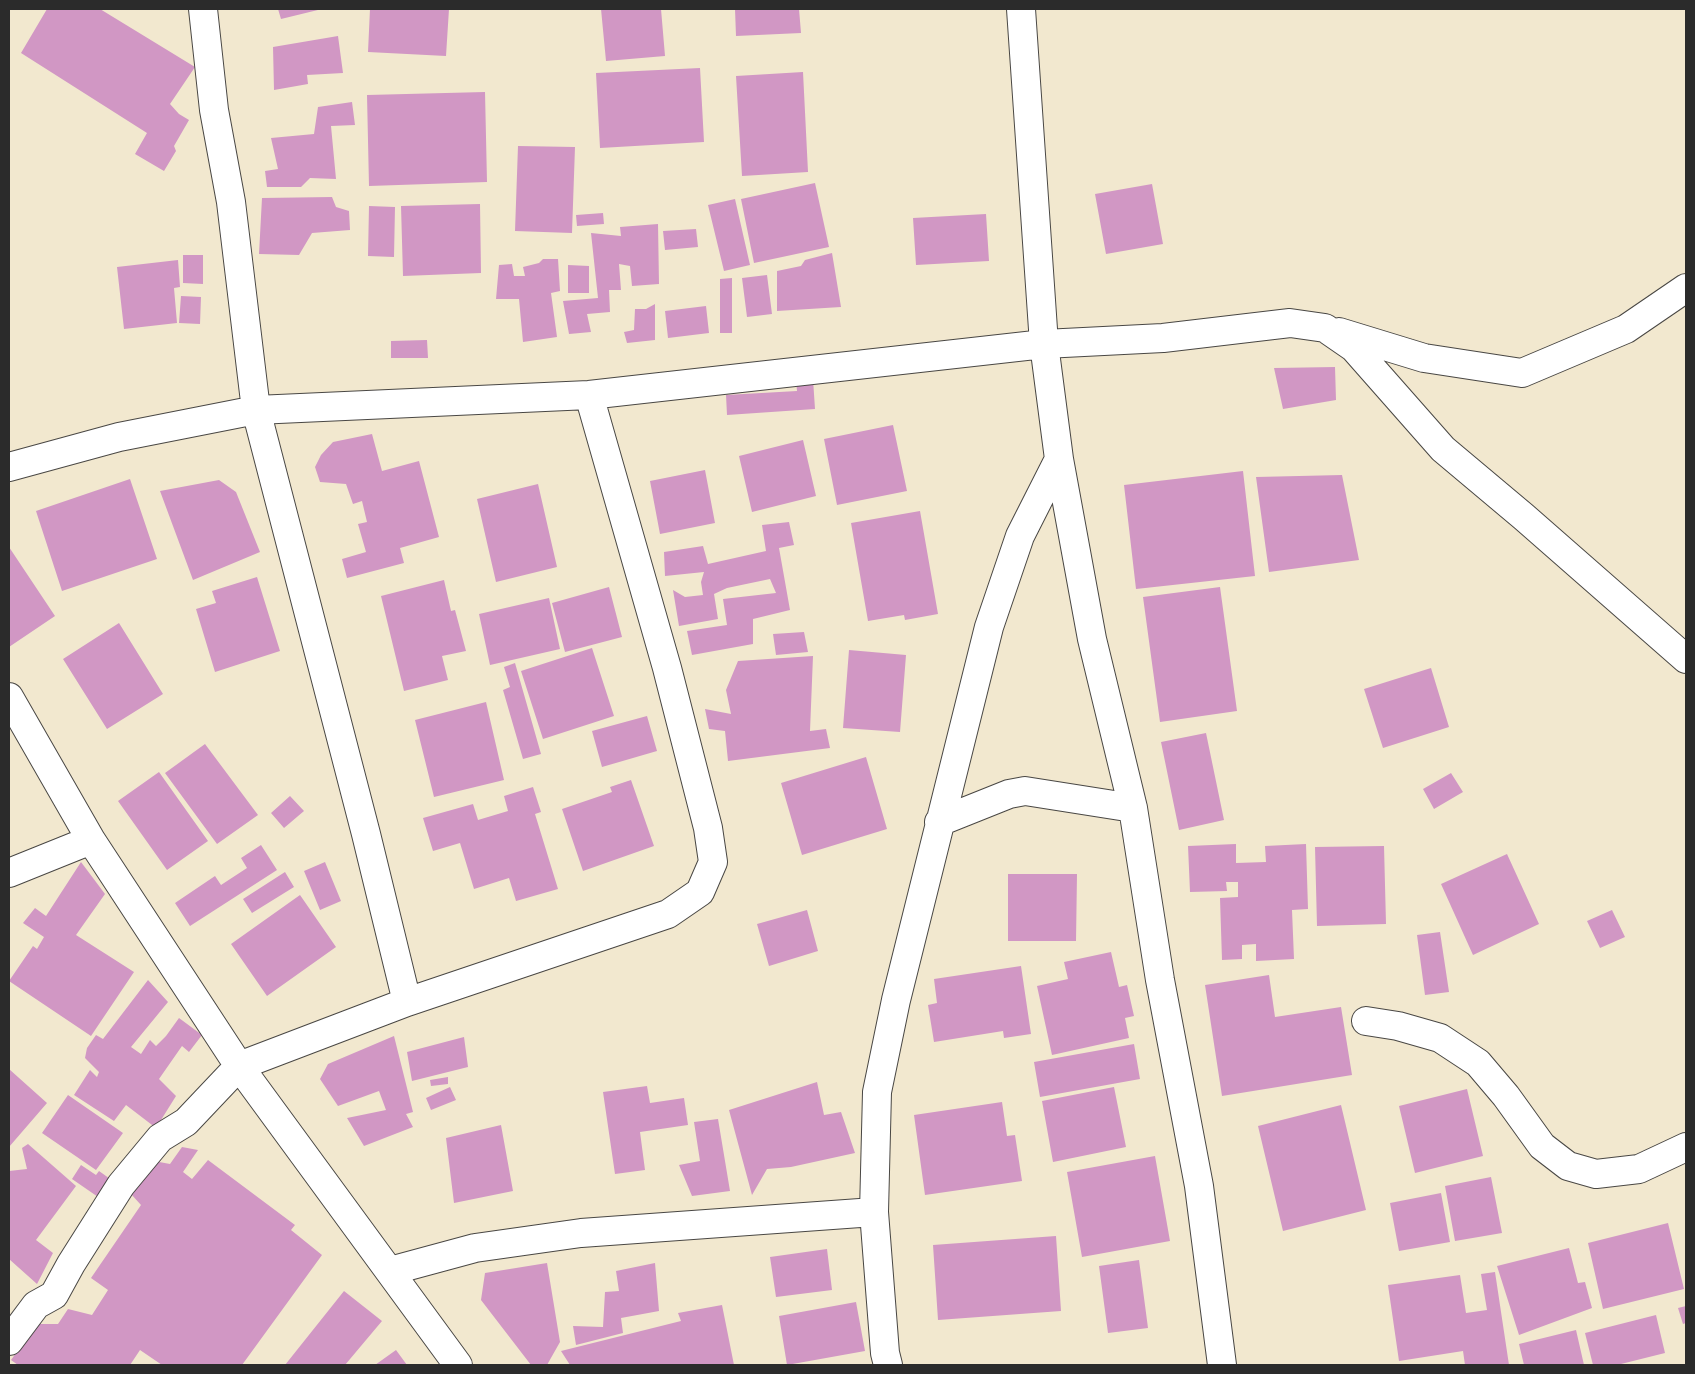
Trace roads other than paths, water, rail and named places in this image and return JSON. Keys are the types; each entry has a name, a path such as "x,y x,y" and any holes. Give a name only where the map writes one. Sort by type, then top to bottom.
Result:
{"street":[{"path":"203,9 214,110 230,202 256,410 366,834 407,1002"},
{"path":"1022,9 1044,344 1060,459 1092,639 1133,808 1160,980 1200,1186 1222,1365"},
{"path":"9,467 119,438 256,410 589,395 1044,344 1163,338 1290,323 1325,328 1424,358 1522,373 1626,329 1686,288"},
{"path":"1325,328 1354,348 1443,449 1524,517 1686,659"},
{"path":"9,1341 36,1304 54,1295 71,1264 121,1185 160,1138 186,1122 239,1066 407,1002 668,914 700,892 713,862 708,828 667,668 589,395"},
{"path":"888,1365 874,1212 877,1092 896,1000 988,627 1020,536 1060,459"},
{"path":"9,697 91,840 239,1066 458,1365"},
{"path":"939,822 1009,794 1025,791 1133,808"},
{"path":"9,873 91,840"},
{"path":"1366,1021 1398,1026 1440,1038 1478,1063 1506,1096 1542,1146 1568,1166 1596,1174 1639,1168 1686,1147"},
{"path":"390,1271 474,1248 580,1233 874,1212"}]}
